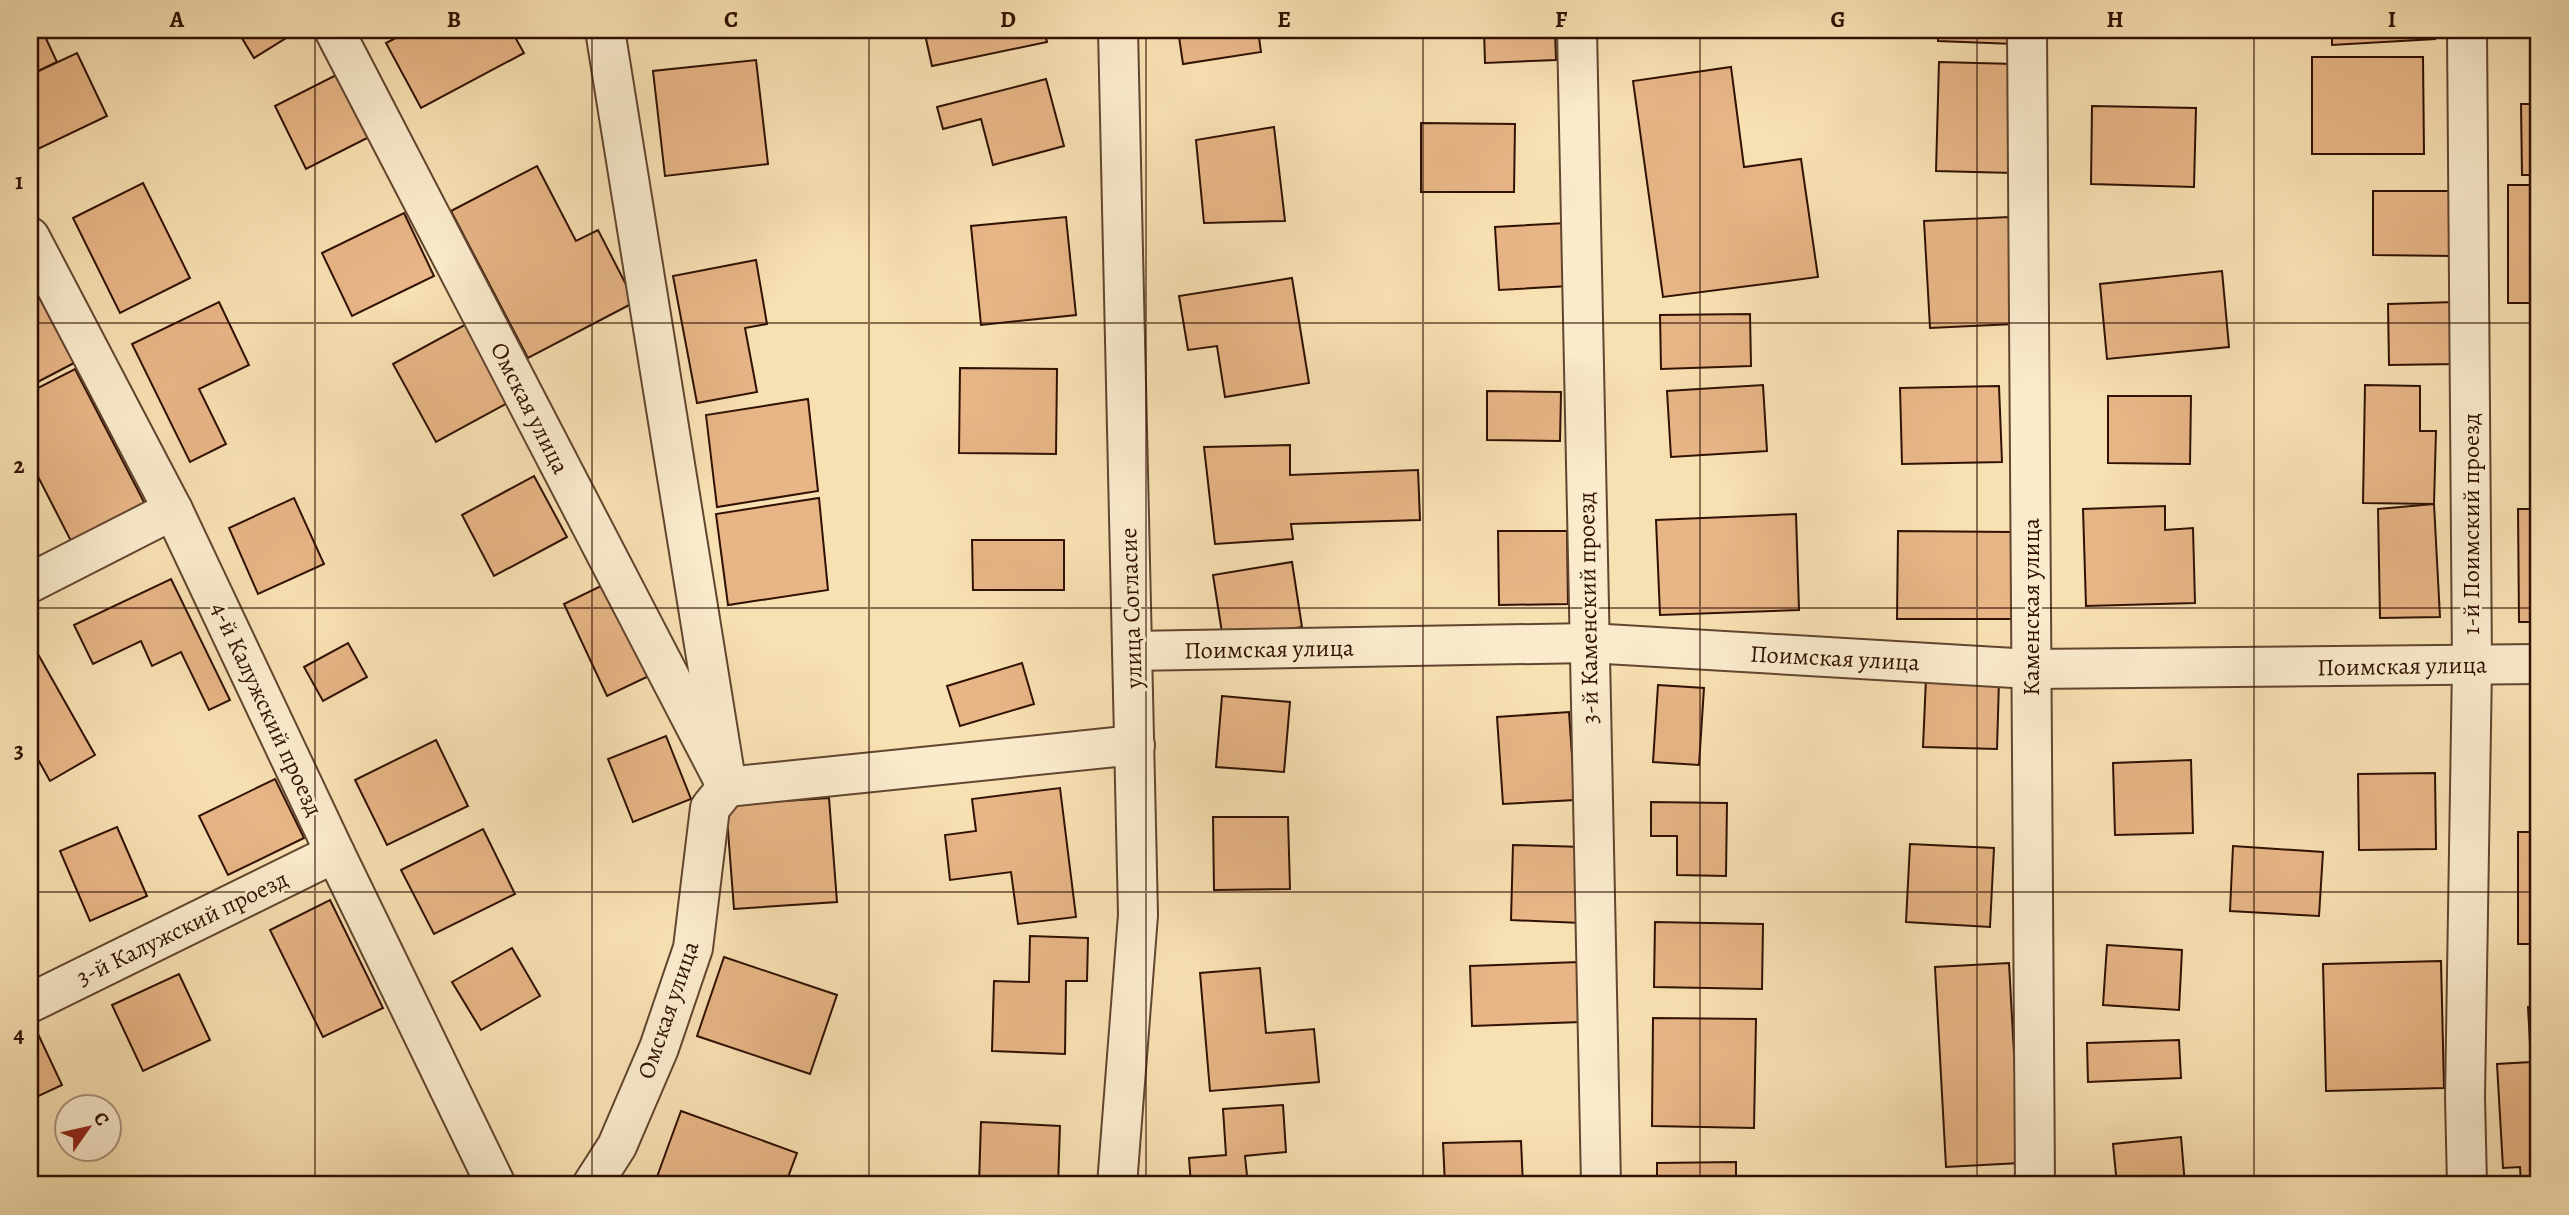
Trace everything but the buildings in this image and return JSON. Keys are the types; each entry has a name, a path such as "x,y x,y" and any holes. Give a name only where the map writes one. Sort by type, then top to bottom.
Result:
{"street":[{"name":"Омская улица","path":"334,30 727,787 710,808 693,948 659,1048 617,1146 592,1185"},
{"path":"605,30 727,787 1135,745"},
{"name":"улица Согласие","path":"1117,1185 1138,915 1118,30"},
{"name":"3-й Каменский проезд","path":"1577,30 1601,1185"},
{"name":"Каменская улица","path":"2027,30 2035,1185"},
{"name":"1-й Поимский проезд","path":"2467,1185 2465,1097 2472,666 2468,30"},
{"name":"4-й Калужский проезд","path":"30,237 173,510 496,1185"},
{"path":"30,583 173,510"},
{"name":"Поимская улица","path":"1132,651 1589,643 2031,670 2539,664"},
{"name":"3-й Калужский проезд","path":"30,1003 335,853"}]}
